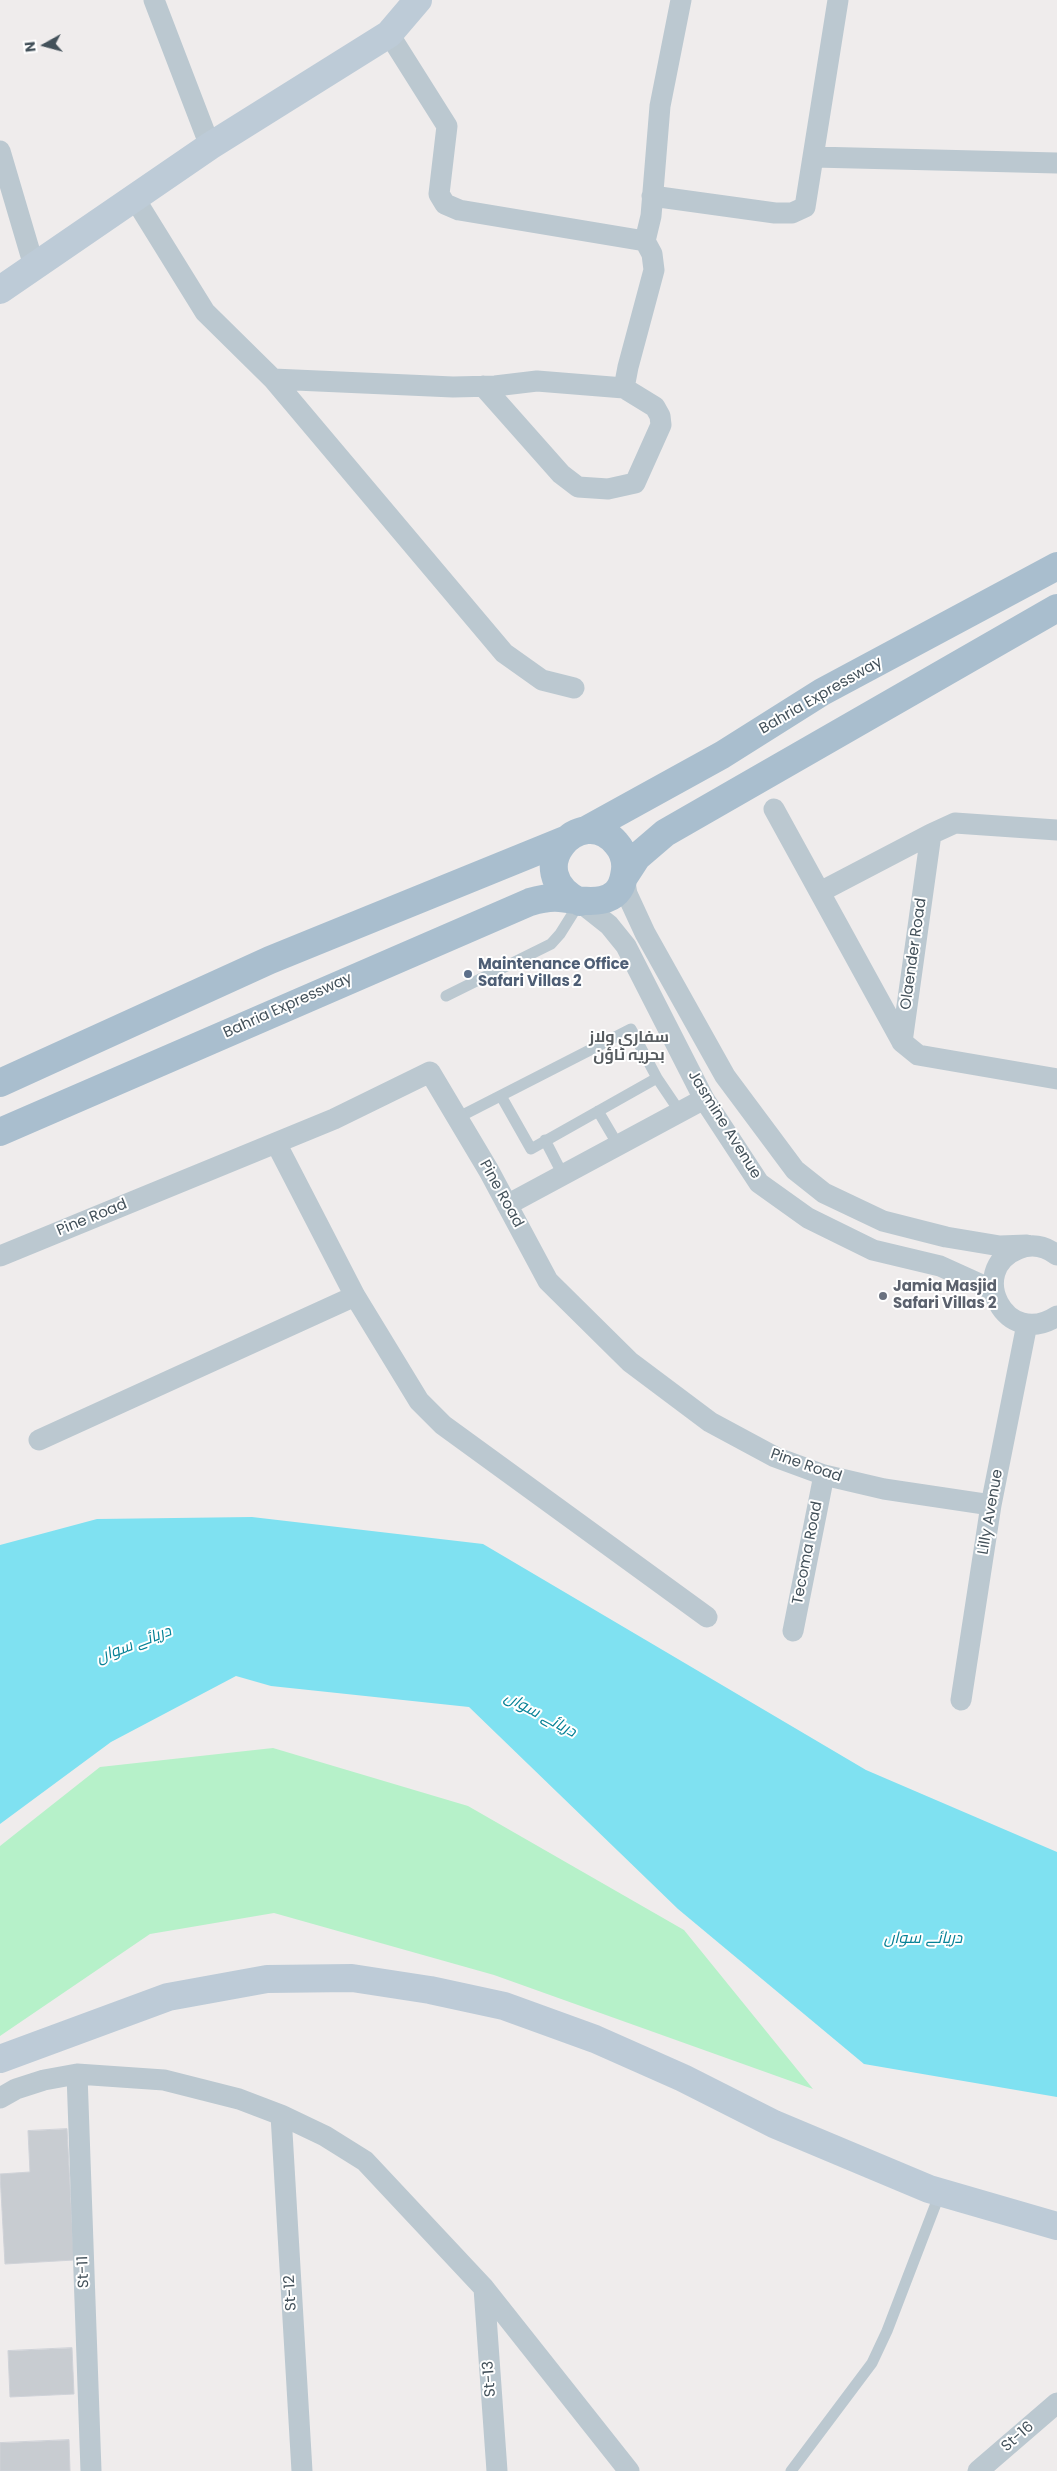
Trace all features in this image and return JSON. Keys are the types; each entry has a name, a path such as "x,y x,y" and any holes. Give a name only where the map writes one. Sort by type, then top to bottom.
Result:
{"main road":[{"path":"0,290 210,146 389,34 418,0"},
{"name":"Bahria Expressway","path":"0,1083 85,1046 270,960 576,835 722,755 822,692 1057,566"},
{"path":"624,877 625,863 621,850 612,839 600,832 576,835 558,849 554,859 555,876 562,890 580,902 597,902 612,895 624,877 637,857 665,833 1057,608"},
{"name":"Bahria Expressway","path":"0,1132 530,902 551,898 580,902"},
{"path":"0,2059 168,1998 267,1979 352,1978 430,1990 504,2006 595,2039 683,2078 774,2124 940,2192 1057,2226"}],"street":[{"path":"154,0 210,146"},
{"path":"624,388 654,270 652,254 645,241 652,196 660,106 681,0"},
{"path":"652,196 792,213 805,207 838,0"},
{"path":"389,34 447,126 439,194 445,204 459,210 645,241"},
{"path":"0,150 34,266"},
{"path":"814,157 1057,163"},
{"path":"135,199 205,312 273,379 504,653 542,680 574,688"},
{"path":"273,379 483,386 537,381 624,388 655,407 660,416 661,425 635,482 608,489 578,487 562,474 483,386"},
{"path":"774,809 902,1042 918,1055 1057,1079"},
{"path":"820,892 955,823 1057,830"},
{"name":"Olaender Road","path":"902,1042 931,834"},
{"name":"Jasmine Avenue","path":"624,877 627,894 645,933 725,1076 794,1170 824,1193 883,1221 946,1237 991,1245 1047,1249"},
{"name":"Jasmine Avenue","path":"580,902 609,925 626,946 704,1099 758,1182 808,1218 873,1250 940,1266 993,1290"},
{"name":"Pine Road","path":"0,1256 276,1143 334,1118 430,1072 507,1205 548,1281 630,1362 710,1422 775,1457 824,1475 884,1489 991,1505"},
{"path":"507,1205 704,1099"},
{"path":"276,1143 355,1296 419,1401 444,1425 707,1617"},
{"path":"1047,1249 1008,1253 995,1269 993,1290 1000,1309 1017,1322 1037,1324 1057,1316"},
{"path":"39,1440 355,1296"},
{"name":"Lilly Avenue","path":"961,1700 991,1505 1027,1324"},
{"name":"Tecoma Road","path":"792,1631 824,1475"},
{"path":"0,2098 16,2089 44,2080 77,2074 164,2080 239,2099 281,2115 325,2136 365,2161 484,2288 630,2471"},
{"name":"St-11","path":"77,2074 91,2471"},
{"name":"St-12","path":"281,2115 302,2471"},
{"name":"St-13","path":"484,2288 497,2471"},
{"name":"St-16","path":"978,2471 1057,2404"}],"lane":[{"path":"446,996 551,944 560,934 580,902"},
{"path":"457,1118 631,1029 657,1078 670,1094 680,1112"},
{"path":"501,1096 530,1149 657,1078"},
{"path":"598,1111 618,1145"},
{"path":"545,1140 563,1175"},
{"path":"791,2471 872,2363 887,2331 940,2192"}],"green space":[{"path":"273,1748 468,1806 684,1930 813,2089 494,1975 274,1913 150,1934 0,2036 0,1846 100,1767"}],"water":[{"name":"دریائے سواں","path":"252,1517 483,1544 866,1770 1057,1852 1057,2097 864,2064 678,1909 469,1707 271,1686 236,1676 111,1742 0,1824 0,1545 97,1519"}],"building":[{"path":"67,2129 74,2260 5,2264 0,2174 30,2172 28,2131"},
{"path":"72,2348 74,2394 10,2397 8,2351"},
{"path":"69,2440 70,2471 0,2471 0,2443"}],"place":[{"name":"Maintenance Office Safari Villas 2","path":"468,974"},
{"name":"Jamia Masjid Safari Villas 2","path":"883,1296"}],"district":[{"name":"سفاری ولاز بحریہ ٹاؤن","path":"629,1047"}]}
